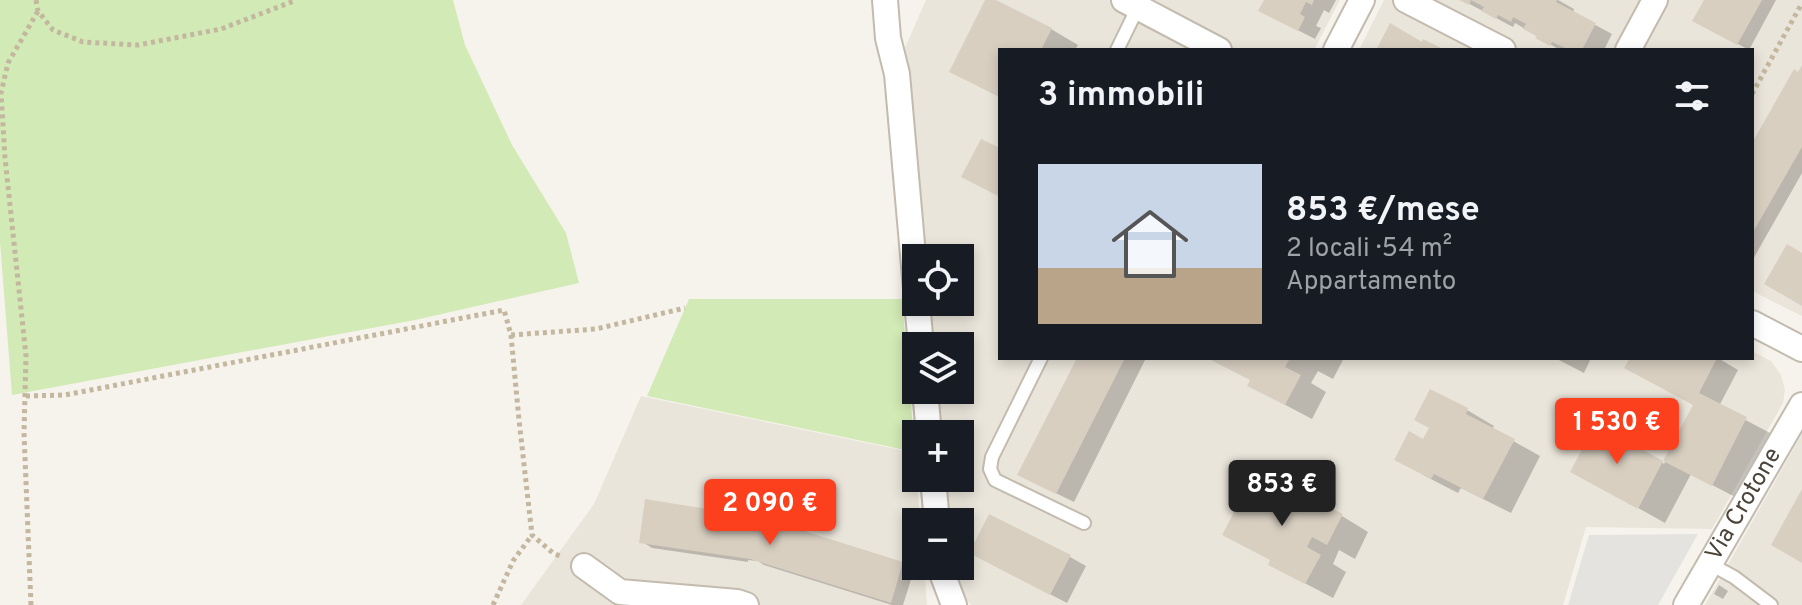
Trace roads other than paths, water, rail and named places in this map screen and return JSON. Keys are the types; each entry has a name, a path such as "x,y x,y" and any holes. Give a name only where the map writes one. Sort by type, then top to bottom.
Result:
{"street":[{"path":"885,0 888,38 897,74 912,244"},
{"path":"1337,48 1362,0"},
{"path":"1406,0 1499,48"},
{"path":"1629,48 1655,0"},
{"path":"1131,4 1215,48"},
{"path":"1754,324 1802,349"},
{"name":"Via Crotone","path":"1686,605 1802,405"},
{"path":"584,566 620,592 746,605"},
{"path":"945,580 954,605"}],"lane":[{"path":"1118,48 1131,4"},
{"path":"1040,360 992,457 990,469 995,480 1084,523"},
{"path":"1710,564 1734,577 1771,605"}]}
